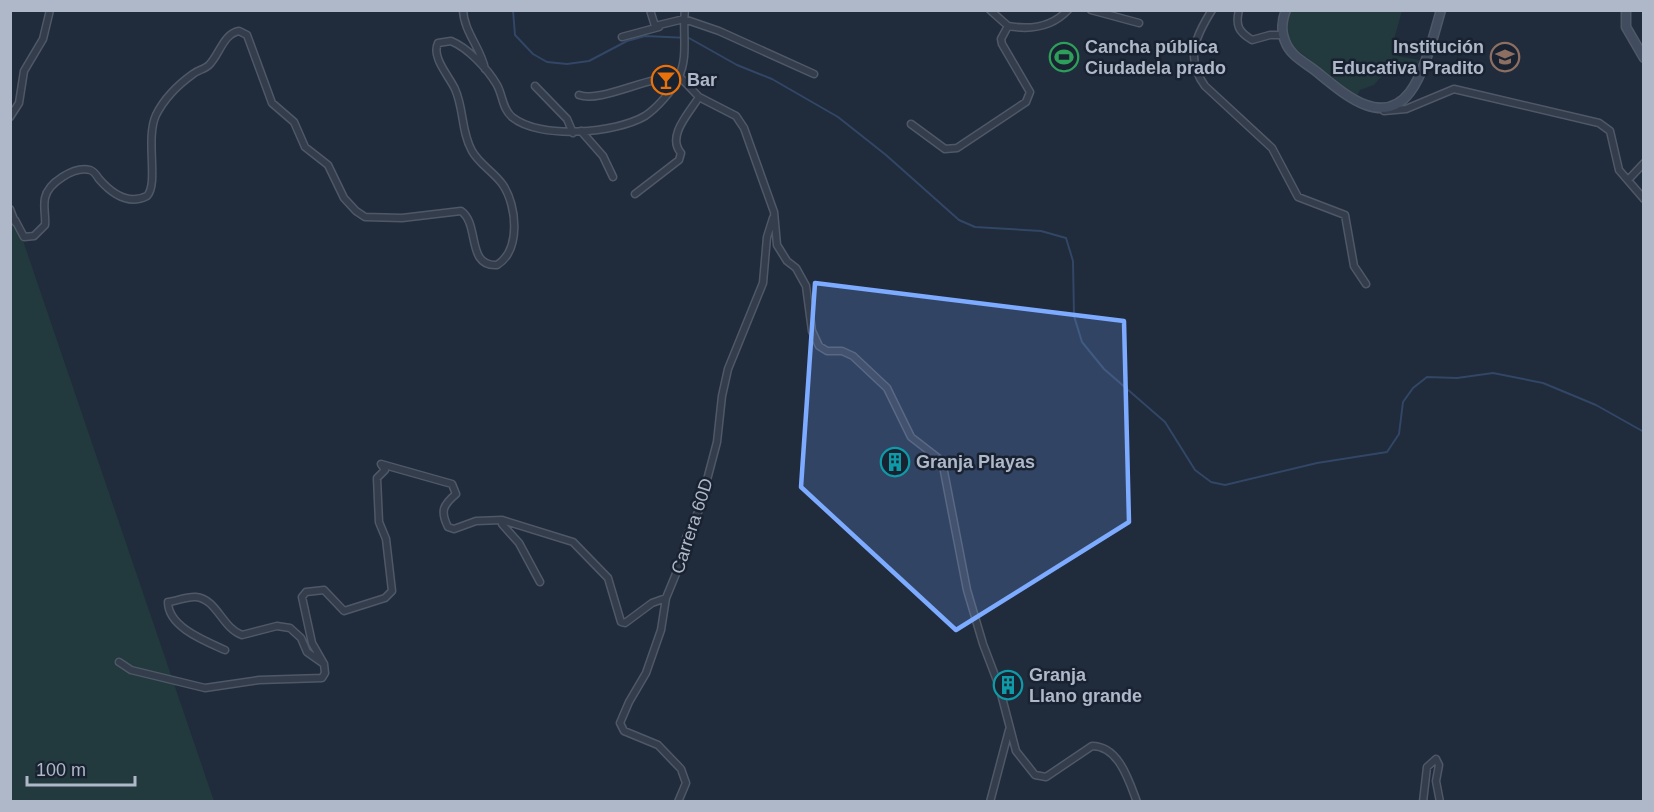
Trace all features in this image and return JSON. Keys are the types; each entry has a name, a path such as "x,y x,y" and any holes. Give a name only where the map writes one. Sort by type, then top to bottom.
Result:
{"main road":[{"path":"1286,10 1282,21 1283,35 1287,47 1297,58 1355,101 1378,109 1395,105 1411,91 1441,10"},
{"path":"1626,10 1626,27 1644,58"}],"street":[{"path":"10,117 19,103 24,71 43,39 50,10"},
{"path":"463,10 464,21 483,58 485,70"},
{"path":"650,10 652,25 684,22 719,31 814,74"},
{"path":"10,209 24,237 28,238 42,230 45,225 44,210 49,189 65,176 81,171 93,172 128,201 147,196 153,185 150,135 160,108 189,77 208,67 232,33 239,31 246,35 272,103 294,122 305,147 328,165 351,208 365,217 392,218 461,211 469,218 480,259 489,265 497,265 508,256 512,246 509,197 502,184 483,165 470,147 459,100 441,64 437,45 442,40 454,42 472,55 497,86 502,104 513,118 545,130 573,133 642,117 651,111 680,77 685,50 685,10"},
{"path":"990,10 1008,26 1023,29 1044,26 1061,18 1068,10"},
{"path":"1091,10 1139,23"},
{"path":"1212,10 1195,40 1192,63 1205,86 1272,148 1298,197 1345,215 1354,266 1366,284"},
{"path":"1239,10 1237,25 1240,32 1252,40 1270,35 1283,35"},
{"path":"622,37 684,22"},
{"path":"911,124 945,148 957,148 1026,102 1030,92 1002,44 1001,39 1008,26"},
{"path":"579,95 593,96 663,76 680,77 699,97 736,116 744,128 774,212 777,244 788,261 796,268 806,286 812,331 819,346 826,351 842,351 853,356 888,388 911,436 942,461 967,590 999,686 1016,751 1035,775 1046,777 1092,746 1105,748 1123,767 1137,801"},
{"path":"535,86 567,119 573,133"},
{"path":"1378,109 1384,111 1406,109 1454,89 1599,123 1610,131 1619,170 1644,199"},
{"path":"635,194 679,160 681,153 677,149 676,132 699,97"},
{"path":"580,131 603,156 614,177"},
{"path":"1628,180 1644,163"},
{"name":"Carrera 60D","path":"678,801 686,783 681,769 658,745 629,734 621,728 620,723 646,673 661,630 666,598 680,564 686,538 699,510 712,462 728,369 760,291 767,237 774,212"},
{"path":"119,662 131,670 205,688 259,680 319,679 325,673 324,664 312,643 303,611 302,597 306,592 324,590 344,611 385,598 392,591 386,539 379,522 377,478 385,470 381,464 452,484 456,494 445,503 443,509 443,519 448,527 454,529 476,521 502,520 563,537 579,547 608,578 621,622 625,623 652,603 666,598"},
{"path":"502,520 502,524 519,543 540,582"},
{"path":"225,650 183,629 168,607 168,602 191,597 202,598 227,626 242,635 277,626 290,628 301,638 307,652 324,664"},
{"path":"990,801 1009,729"},
{"path":"1424,801 1427,766 1436,759 1439,765 1436,780 1440,801"}],"highlighted area":[{"path":"815,283 1124,321 1129,522 956,630 801,487"}],"green space":[{"path":"1291,11 1402,11 1392,47 1398,56 1420,60 1418,68 1393,63 1374,85 1360,90 1356,98 1290,44 1285,24"},
{"name":"Cancha pública Ciudadela prado","path":"1057,43 1080,59 1072,70 1049,54"},
{"path":"10,203 14,214 214,801 11,801"}],"waterway":[{"path":"513,10 515,35 533,54 547,62 567,64 589,61 627,41 645,36 689,38 737,65 772,79 838,117 886,155 959,220 975,227 1041,231 1066,238 1073,261 1074,316 1082,342 1104,369 1165,422 1195,470 1211,482 1225,485 1317,463 1387,452 1399,434 1403,402 1413,388 1427,377 1457,378 1493,373 1543,383 1596,405 1644,432"}],"place":[{"name":"Cancha pública Ciudadela prado","path":"1064,57"},
{"name":"Institución Educativa Pradito","path":"1505,57"},
{"name":"Bar","path":"666,80"},
{"name":"Granja Playas","path":"895,462"},
{"name":"Granja Llano grande","path":"1008,685"}]}
